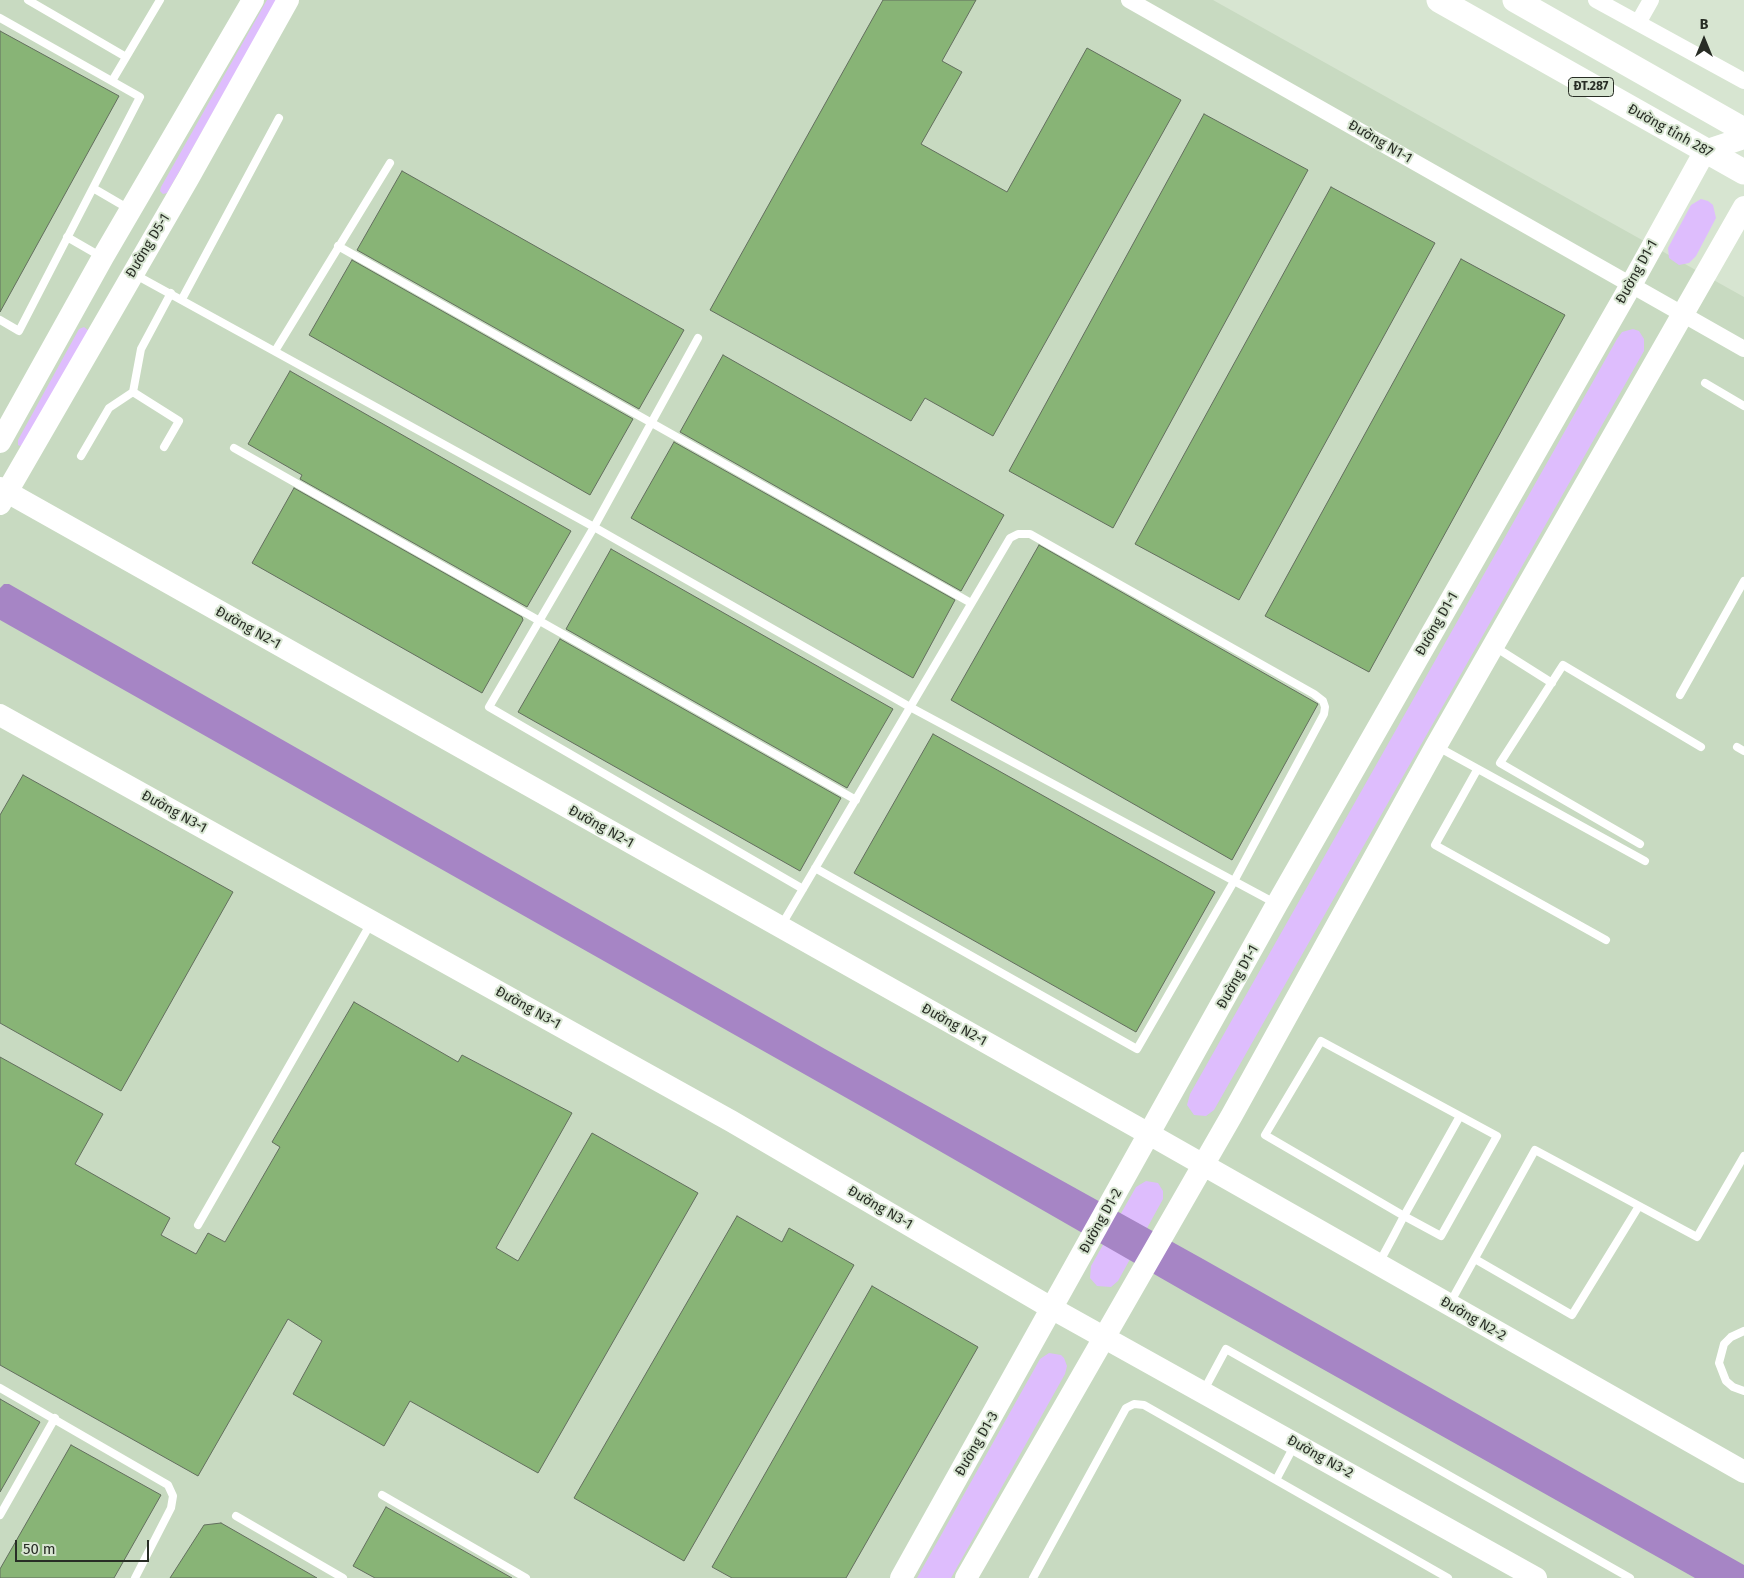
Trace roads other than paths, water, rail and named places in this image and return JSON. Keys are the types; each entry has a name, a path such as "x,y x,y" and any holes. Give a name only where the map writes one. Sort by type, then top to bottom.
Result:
{"main road":[{"name":"Đường tỉnh 287","path":"1439,0 1744,172"},
{"name":"ĐT.287","path":"1515,0 1744,130"}],"street":[{"path":"0,442 103,257 253,0"},
{"name":"Đường D5-1","path":"2,494 145,252 288,0"},
{"name":"Đường N1-1","path":"1130,0 1744,349"},
{"path":"1596,0 1744,81"},
{"path":"1638,23 1651,0"},
{"path":"1705,151 1744,138"},
{"name":"Đường D1-1","path":"1149,1134 1277,904 1631,285 1705,151"},
{"path":"966,1578 1203,1165 1436,746 1744,207"},
{"path":"117,234 145,252"},
{"name":"Đường N2-1","path":"2,494 1203,1165"},
{"name":"Đường N3-1","path":"0,715 731,1121 1104,1338"},
{"name":"Đường D1-2","path":"1053,1309 1149,1134"},
{"name":"Đường N2-2","path":"1203,1165 1743,1470"},
{"name":"Đường D1-3","path":"901,1578 1053,1309"},
{"name":"Đường N3-2","path":"1104,1338 1203,1391 1536,1578"}],"lane":[{"path":"28,0 126,57"},
{"path":"112,81 160,0"},
{"path":"0,18 140,97 19,331 0,320"},
{"path":"182,299 279,118"},
{"path":"275,351 390,163"},
{"path":"93,188 131,210"},
{"path":"67,237 103,257"},
{"path":"338,246 971,603"},
{"path":"132,274 182,299 594,527 910,707 1277,904"},
{"path":"81,456 109,408 133,392 141,350 171,294"},
{"path":"698,338 594,527 488,707 803,889"},
{"path":"1705,383 1744,406"},
{"path":"133,392 179,421 164,447"},
{"path":"234,448 856,800"},
{"path":"780,928 815,868 856,800 971,603 1010,538 1018,534 1030,534 1323,701 1324,714 1233,882 1137,1049 815,868"},
{"path":"1680,695 1744,581"},
{"path":"1493,646 1552,683"},
{"path":"1640,844 1500,763 1563,665 1701,746"},
{"path":"1436,746 1645,861"},
{"path":"1477,770 1435,845 1606,940"},
{"path":"198,1225 372,921"},
{"path":"1321,1041 1460,1116 1497,1136 1442,1236 1265,1135 1321,1041"},
{"path":"1378,1264 1460,1116"},
{"path":"1449,1305 1535,1150 1697,1237 1744,1156"},
{"path":"1475,1259 1572,1315 1639,1206"},
{"path":"1744,1332 1731,1337 1724,1344 1719,1363 1726,1381 1733,1387 1744,1391"},
{"path":"1203,1391 1226,1349 1630,1578"},
{"path":"0,1388 55,1418 168,1485 173,1496 172,1508 134,1578"},
{"path":"1034,1578 1126,1408 1134,1404 1144,1405 1448,1578"},
{"path":"0,1515 55,1418"},
{"path":"1276,1480 1296,1443"},
{"path":"382,1495 526,1578"},
{"path":"236,1516 343,1578"}]}
